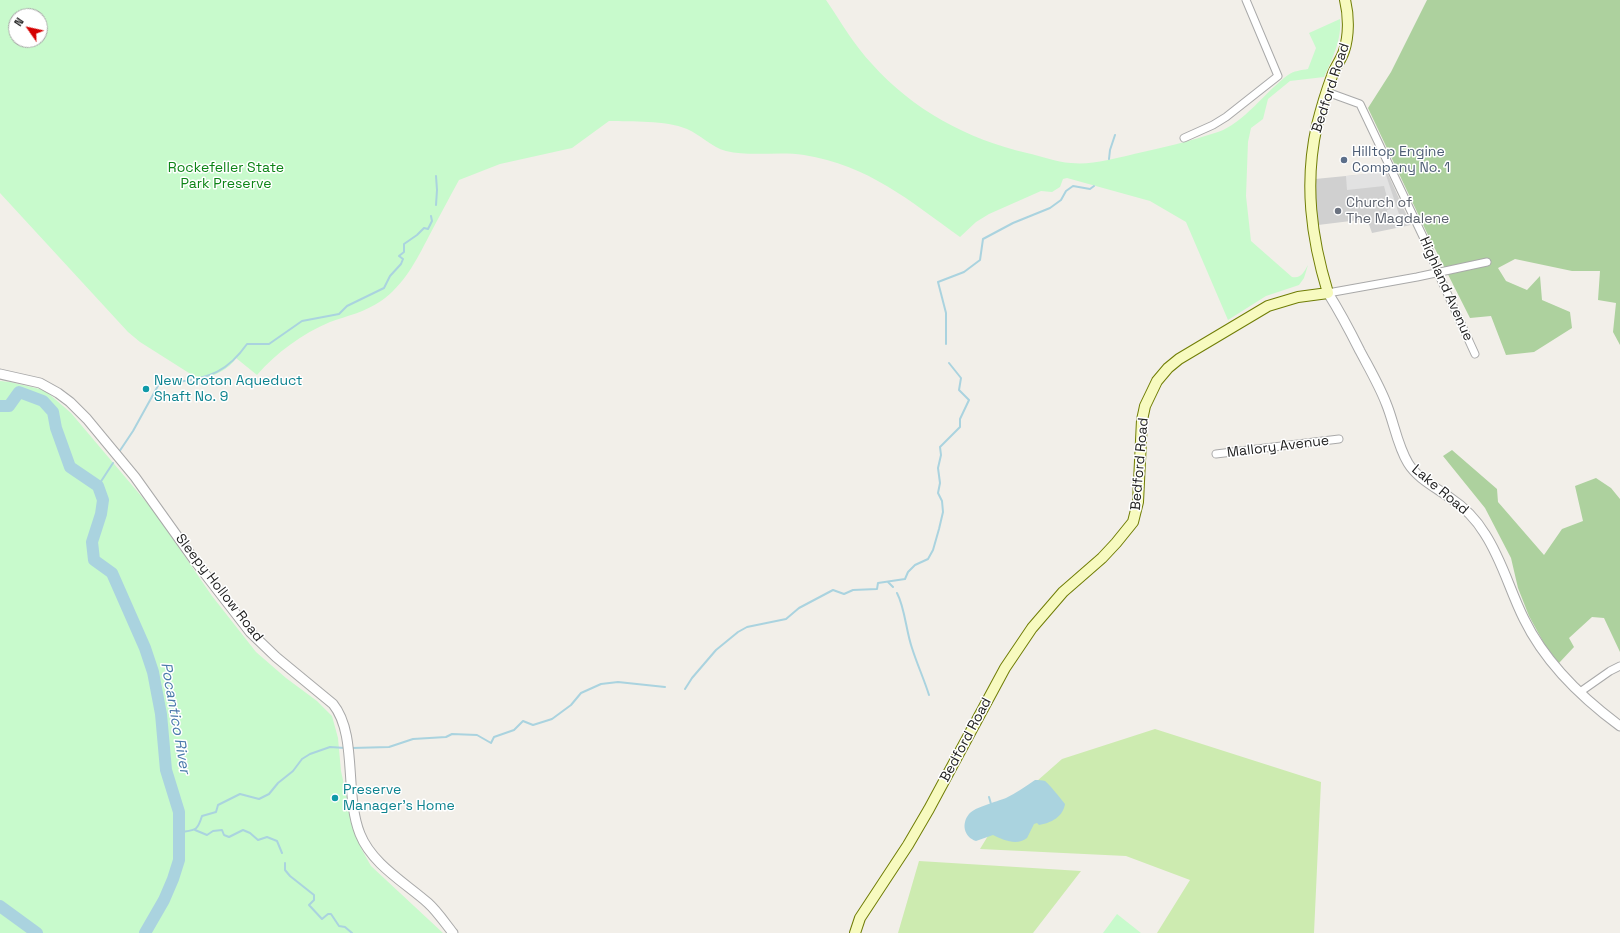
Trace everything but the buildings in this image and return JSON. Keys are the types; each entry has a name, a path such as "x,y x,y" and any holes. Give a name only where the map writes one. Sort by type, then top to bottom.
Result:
{"main road":[{"name":"Bedford Road","path":"855,933 860,918 908,845 1005,668 1032,628 1063,592 1102,558 1133,522 1138,502 1142,420 1150,393 1157,381 1164,372 1179,359 1268,306 1298,297 1328,293 1314,243 1310,184 1317,125 1332,75 1344,51 1347,36 1348,21 1345,0"}],"street":[{"path":"1184,138 1213,125 1226,117 1278,76 1246,0"},
{"name":"Highland Avenue","path":"1327,92 1360,104 1427,244 1438,273 1475,354"},
{"path":"1328,293 1438,273 1487,262"},
{"name":"Lake Road","path":"1328,293 1346,323 1382,392 1407,462 1415,472 1466,510 1478,523 1495,552 1524,619 1535,640 1555,668 1580,692 1620,726"},
{"name":"Sleepy Hollow Road","path":"0,374 40,383 49,387 70,402 87,419 135,477 195,562 250,632 276,657 333,704 344,723 351,803 364,843 378,860 405,885 428,903 453,933"},
{"name":"Mallory Avenue","path":"1216,454 1339,439"},
{"path":"1580,692 1610,671 1620,666"}],"shaded area":[{"path":"1385,172 1399,214 1403,214 1405,219 1388,221 1387,210 1390,209 1384,186 1347,190 1346,176"},
{"path":"1387,172 1411,225 1372,233 1367,219 1318,225 1316,214 1315,179"}],"green space":[{"name":"Rockefeller State Park Preserve","path":"0,0 826,0 865,57 888,80 923,109 962,131 983,140 1054,160 1079,163 1102,161 1155,149 1208,135 1227,128 1237,122 1288,75 1308,69 1316,48 1309,33 1340,19 1338,42 1324,77 1290,81 1268,99 1263,119 1251,128 1248,142 1246,196 1251,241 1292,277 1300,276 1308,265 1304,278 1299,285 1266,296 1228,320 1186,222 1150,201 1067,178 1063,179 1060,187 1052,192 1041,191 989,214 976,222 960,237 924,210 887,186 848,167 827,160 794,154 736,153 721,149 687,129 678,126 648,122 609,121 572,148 500,164 459,180 409,272 389,295 375,305 330,322 290,344 257,375 236,358 230,366 210,377 200,380 140,342 128,332 0,193"},
{"path":"1427,0 1620,0 1620,345 1613,332 1616,303 1598,300 1600,271 1572,271 1515,259 1498,268 1506,281 1527,290 1540,276 1542,300 1570,312 1572,328 1534,352 1506,355 1491,316 1470,318 1427,233 1368,108 1391,72"},
{"path":"0,381 40,389 48,393 71,413 153,510 212,596 256,652 286,678 317,701 332,716 338,738 341,771 351,817 362,850 371,866 443,933 0,933"},
{"path":"1452,450 1497,489 1498,502 1544,555 1562,529 1583,521 1575,486 1596,478 1611,488 1620,499 1620,652 1604,618 1592,617 1569,638 1574,647 1559,663 1546,647 1529,616 1518,588 1511,558 1485,508 1443,456"},
{"path":"1155,729 1321,782 1314,933 1157,933 1190,880 1126,856 980,849 1003,811 1062,759"},
{"path":"919,861 1081,871 1033,933 898,933"},
{"path":"1117,914 1141,933 1103,933"}],"water":[{"path":"1035,780 1045,781 1065,804 1064,809 1056,819 1048,823 1039,825 1037,823 1034,824 1027,838 1019,842 1006,840 993,835 976,841 966,833 965,822 972,811 1006,798"}],"waterway":[{"path":"1109,159 1110,150 1115,135"},
{"path":"436,176 436,205"},
{"path":"946,344 946,313 938,282 964,272 980,260 983,239 1013,223 1050,208 1061,200 1066,191 1073,186 1090,189 1094,186"},
{"path":"119,452 133,431 159,384 200,378 217,372 233,361 247,344 269,344 302,321 339,314 347,306 384,288 390,276 401,264 403,259 399,256 404,252 404,244 424,228 428,229 432,221 431,216"},
{"path":"685,689 692,678 716,650 738,632 747,627 786,619 799,608 833,590 844,594 853,590 877,589 878,583 905,579 908,572 915,565 928,559 933,550 943,512 942,501 938,493 940,483 938,468 941,455 940,447 960,427 960,419 969,400 959,390 961,378 949,363"},
{"name":"Pocantico River","path":"0,406 9,406 19,392 43,401 53,412 56,428 70,467 98,486 103,500 101,514 92,542 94,560 112,573 145,648 153,672 161,714 166,770 179,812 179,860 164,900 145,933"},
{"path":"98,486 113,463"},
{"path":"888,582 893,587"},
{"path":"897,593 902,606 912,648 929,695"},
{"path":"352,748 389,747 413,739 446,737 452,734 477,735 491,743 494,737 514,730 523,721 533,725 552,719 571,705 581,693 601,684 618,682 665,687"},
{"path":"180,832 197,828 202,816 216,812 218,805 240,794 259,799 269,794 278,783 293,771 302,759 310,754 330,747 345,748"},
{"path":"989,797 991,804"},
{"path":"195,830 207,835 213,831 222,830 224,835 229,837 243,830 250,833 258,840 267,837 277,841 282,853"},
{"path":"285,863 285,870 290,876 314,895 314,900 309,905 322,919 328,914 331,914 339,926 345,927 352,933"},
{"name":"Pocantico River","path":"0,906 37,933"}],"place":[{"name":"Hilltop Engine Company No. 1","path":"1344,160"},
{"name":"Church of The Magdalene","path":"1338,211"},
{"name":"New Croton Aqueduct Shaft No. 9","path":"146,389"},
{"name":"Preserve Manager's Home","path":"335,798"}]}
